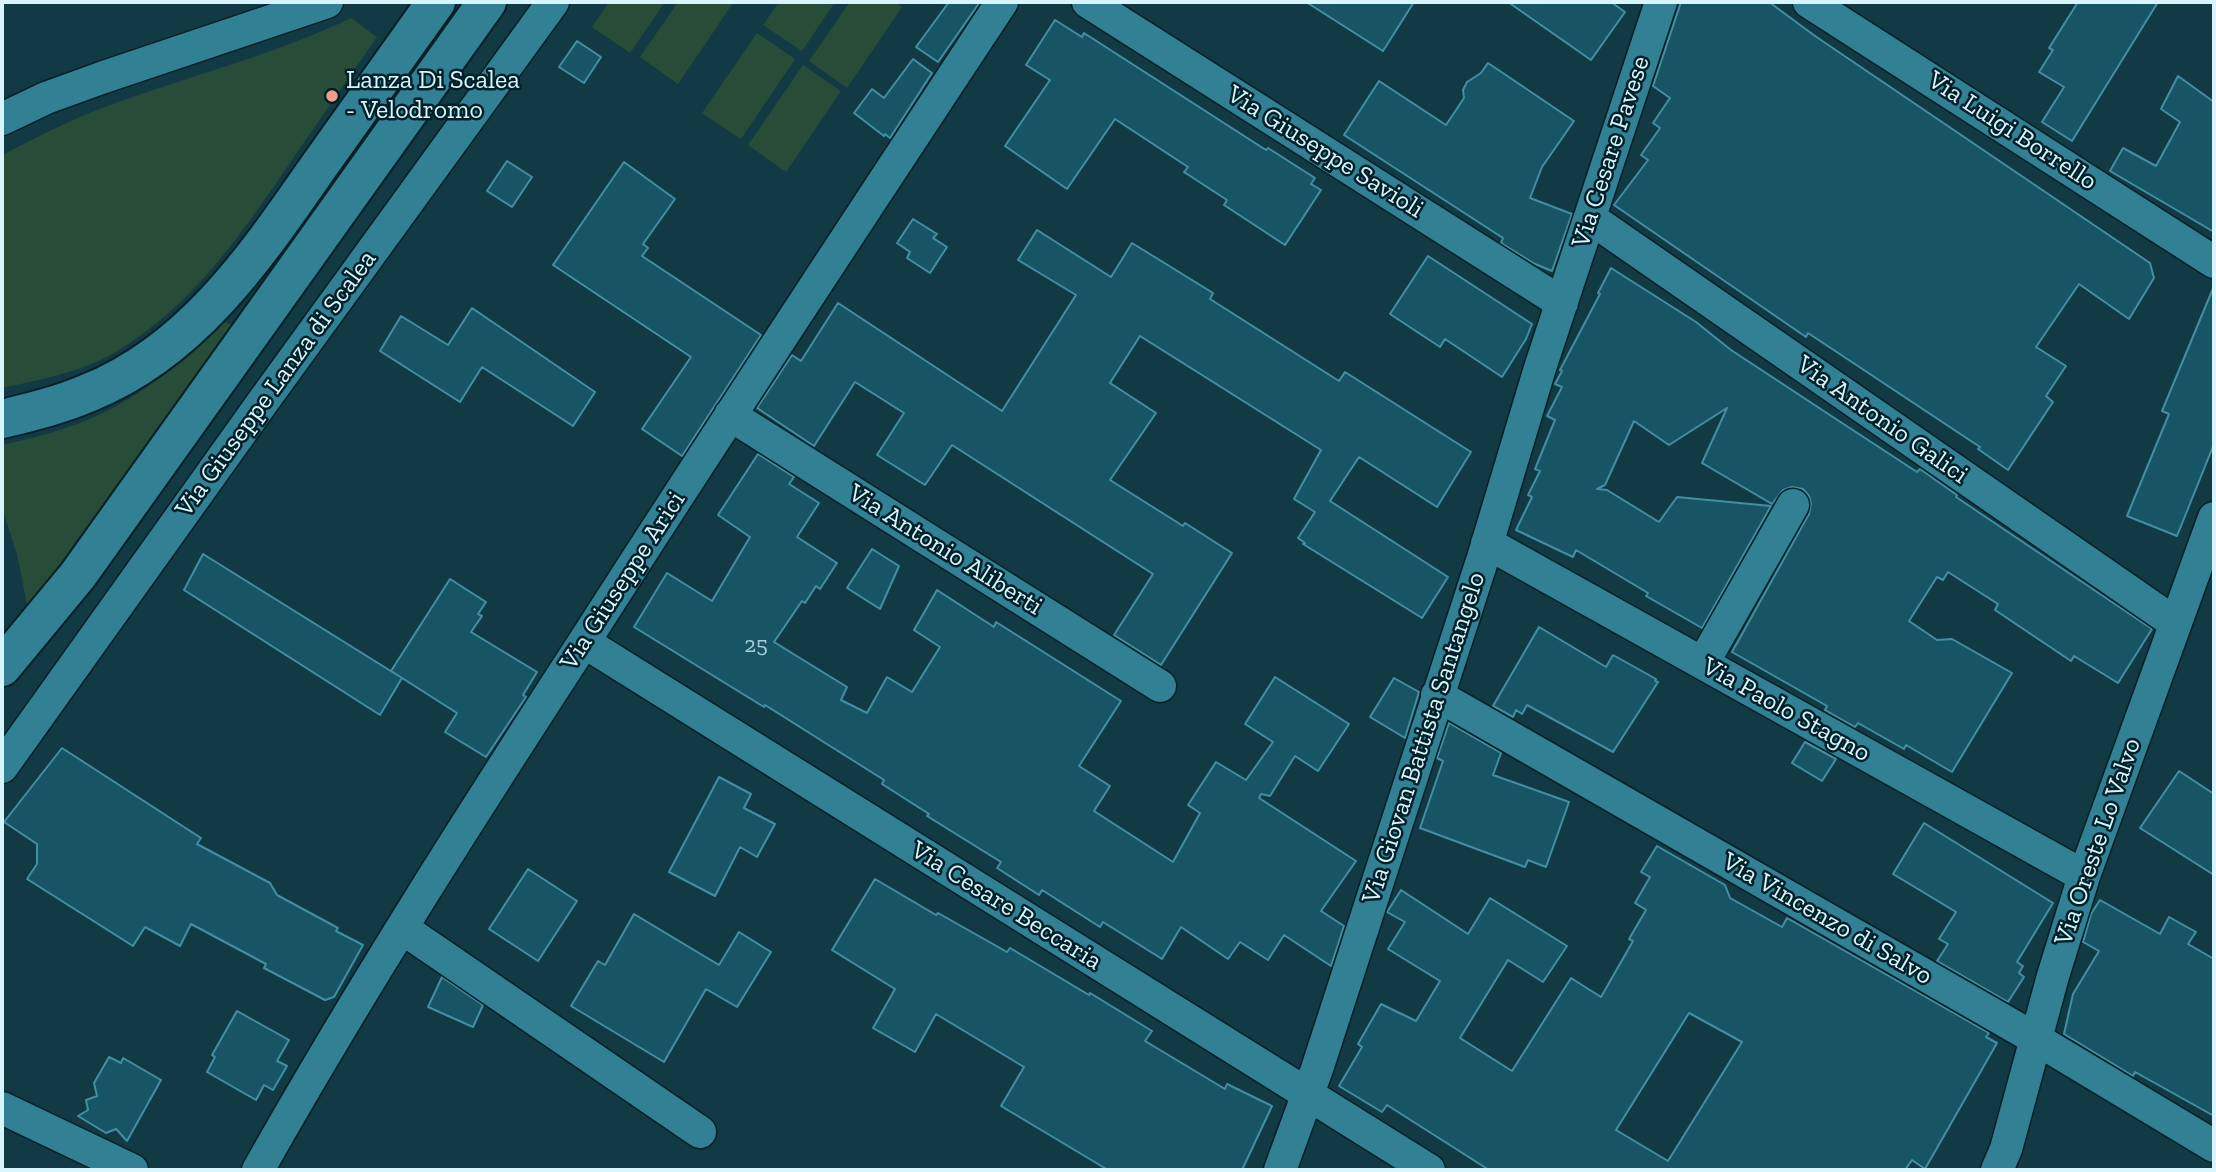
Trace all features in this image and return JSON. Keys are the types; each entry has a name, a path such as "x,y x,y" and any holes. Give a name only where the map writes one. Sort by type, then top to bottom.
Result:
{"street":[{"path":"2,119 46,98 104,77 327,2"},
{"path":"2,419 47,408 91,392 135,368 169,345 213,305 263,246 436,2"},
{"name":"Via Giuseppe Lanza di Scalea","path":"2,667 78,575 487,2"},
{"name":"Via Giuseppe Lanza di Scalea","path":"2,767 261,402 553,2"},
{"name":"Via Giuseppe Arici","path":"258,1170 402,928 584,642 1002,2"},
{"name":"Via Giuseppe Savioli","path":"1088,2 1562,303"},
{"name":"Via Cesare Pavese","path":"1562,303 1661,2"},
{"name":"Via Luigi Borrello","path":"1809,2 2214,262"},
{"name":"Via Antonio Galici","path":"1590,218 2175,623"},
{"name":"Via Giovan Battista Santangelo","path":"1280,1170 1307,1095 1487,543 1562,303"},
{"name":"Via Antonio Aliberti","path":"730,415 1160,686"},
{"path":"1703,663 1793,505"},
{"name":"Via Oreste Lo Valvo","path":"1997,1170 2006,1149 2084,876 2214,518"},
{"name":"Via Paolo Stagno","path":"1487,543 2084,876"},
{"name":"Via Cesare Beccaria","path":"584,642 1429,1170"},
{"name":"Via Vincenzo di Salvo","path":"1437,695 2036,1039 2214,1146"},
{"path":"402,928 700,1132"},
{"path":"2,1108 132,1170"}],"green space":[{"path":"609,2 665,2 630,53 592,27"},
{"path":"678,2 733,3 678,84 640,57"},
{"path":"779,2 835,2 802,51 763,25"},
{"path":"850,2 895,2 902,7 847,88 809,61"},
{"path":"351,18 377,37 248,223 212,269 171,311 108,356 64,373 2,388 2,155 108,106 267,52"},
{"path":"757,33 795,59 741,139 702,113"},
{"path":"803,65 841,91 786,172 748,145"},
{"path":"225,322 235,327 32,603 27,605 17,554 2,508 2,445 70,427 120,404 175,366"}],"building":[{"path":"949,2 980,2 938,62 916,47"},
{"path":"1306,2 1414,2 1383,51"},
{"path":"1508,2 1611,2 1625,12 1591,60"},
{"path":"1681,2 1769,2 2150,263 2154,278 2129,319 2079,284 2036,347 2066,366 2046,396 2053,402 2008,470 1978,449 1980,447 1808,333 1806,337 1614,205 1648,160 1641,155 1660,128 1653,123 1670,98 1653,86"},
{"path":"2078,2 2158,2 2072,141 2042,122 2064,87 2039,72 2053,50 2049,48"},
{"path":"1055,20 1082,37 1084,33 1266,150 1268,148 1315,178 1311,184 1321,190 1285,245 1224,205 1227,200 1184,172 1188,167 1115,119 1067,189 1005,146 1050,80 1026,65"},
{"path":"577,41 601,57 584,83 559,67"},
{"path":"913,59 932,73 890,138 885,134 884,136 854,113 872,89 884,98"},
{"path":"1488,63 1574,121 1542,167 1530,198 1572,214 1552,271 1501,243 1503,238 1344,135 1379,81 1446,125 1464,98 1463,90 1467,82 1481,73"},
{"path":"2178,76 2214,102 2214,232 2110,171 2123,148 2156,166 2180,122 2161,109"},
{"path":"507,161 532,177 512,207 487,191"},
{"path":"624,162 675,199 643,244 648,248 642,256 761,335 682,456 642,429 691,357 553,265"},
{"path":"913,219 937,234 933,238 947,247 930,273 907,258 910,252 897,243"},
{"path":"1037,230 1111,277 1132,243 1213,293 1210,299 1339,381 1345,372 1471,452 1437,507 1359,457 1330,501 1448,577 1422,618 1303,544 1305,543 1298,538 1315,512 1294,499 1321,450 1140,336 1110,383 1156,413 1110,480 1232,553 1161,665 1114,635 1153,574 952,445 925,485 877,455 904,413 855,382 814,446 757,408 792,355 801,361 838,303 1002,411 1076,295 1018,260"},
{"path":"1428,256 1532,324 1526,339 1502,377 1445,339 1440,347 1390,314"},
{"path":"1611,268 1696,322 1731,350 1917,472 1920,469 1957,495 1956,497 2152,629 2118,683 2074,656 2071,661 1995,610 1998,604 1948,572 1943,580 1937,577 1909,621 1937,640 1952,639 2012,673 1952,772 1906,745 1904,749 1858,723 1855,727 1825,710 1827,706 1732,652 1809,514 1811,504 1803,489 1792,487 1783,490 1772,504 1702,463 1727,408 1669,445 1634,421 1605,485 1597,489 1607,490 1659,522 1677,497 1771,506 1702,628 1646,596 1648,593 1576,550 1573,557 1516,530 1532,497 1528,495 1540,471 1535,469 1555,420 1547,416 1562,387 1555,384 1562,371 1560,370"},
{"path":"2214,286 2214,444 2177,536 2127,516 2169,414 2162,411"},
{"path":"472,308 595,392 573,426 482,367 460,402 380,351 401,316 448,345"},
{"path":"758,454 794,477 789,484 819,503 797,537 837,563 820,589 816,586 805,603 802,601 774,642 847,687 841,700 867,713 887,677 912,692 940,647 914,630 937,590 994,627 996,622 1121,701 1079,766 1110,786 1094,811 1173,862 1200,813 1188,805 1216,762 1246,780 1273,742 1245,724 1275,677 1349,724 1318,771 1295,756 1270,796 1261,794 1259,798 1356,861 1321,911 1344,926 1331,966 1284,935 1268,960 1240,942 1228,959 1181,927 1162,959 1103,922 1100,927 1042,890 1039,895 997,868 1001,862 882,784 884,780 634,627 667,573 712,601 750,537 718,515"},
{"path":"872,549 899,566 880,609 847,588"},
{"path":"203,554 402,678 380,715 184,590"},
{"path":"450,579 486,602 478,614 482,616 471,632 537,672 523,695 526,697 486,757 445,732 457,713 391,671"},
{"path":"1539,627 1606,667 1613,655 1658,682 1613,752 1527,705 1522,714 1516,710 1513,717 1493,706"},
{"path":"1394,678 1419,692 1405,738 1370,717"},
{"path":"1449,723 1501,753 1493,775 1569,802 1546,867 1528,860 1525,867 1420,828 1443,761 1437,758"},
{"path":"1805,742 1836,759 1822,781 1792,763"},
{"path":"62,748 201,838 197,844 270,883 277,895 338,928 336,931 363,945 334,997 325,1000 264,968 266,964 191,924 180,946 145,927 133,946 27,879 37,864 37,844 4,822"},
{"path":"2179,771 2214,794 2214,875 2140,828"},
{"path":"719,777 751,794 744,808 775,824 757,857 740,847 715,896 669,872"},
{"path":"1924,823 2053,903 2017,962 2023,966 2019,973 2024,977 2008,1002 1937,961 1948,944 1939,939 1956,912 1893,874"},
{"path":"1657,846 1725,885 1730,898 1782,927 1787,918 1989,1033 1986,1037 1997,1043 1925,1169 1912,1160 1905,1170 1489,1170 1387,1105 1382,1112 1339,1086 1362,1047 1358,1044 1381,1004 1416,1021 1440,981 1388,949 1405,922 1387,912 1401,890 1468,934 1490,898 1567,946 1543,982 1508,960 1460,1038 1512,1071 1571,978 1601,997 1633,941 1629,939 1646,910 1635,903 1650,877 1641,872","holes":["1689,1013 1742,1042 1668,1161 1616,1130"]},
{"path":"528,869 577,901 538,961 489,929"},
{"path":"875,879 936,915 938,913 1007,952 1010,948 1089,995 1090,993 1152,1031 1145,1041 1225,1089 1227,1084 1272,1106 1242,1170 1108,1170 1001,1106 1024,1067 936,1014 915,1052 873,1028 895,989 832,950"},
{"path":"2100,900 2160,934 2169,917 2196,932 2188,944 2214,959 2214,1116 2135,1072 2133,1076 2064,1034 2073,994 2099,951 2083,942 2091,914"},
{"path":"634,914 719,965 739,932 771,952 737,1007 706,989 664,1062 571,1006 598,961 605,965"},
{"path":"442,977 483,1005 473,1027 428,1007"},
{"path":"237,1011 289,1040 277,1061 287,1066 273,1090 264,1085 256,1100 207,1072 215,1057 212,1055"},
{"path":"109,1057 121,1063 123,1058 161,1080 127,1141 116,1129 106,1133 78,1116 88,1110 86,1100 97,1096 94,1083"}],"place":[{"name":"Lanza Di Scalea - Velodromo","path":"332,96"}]}
